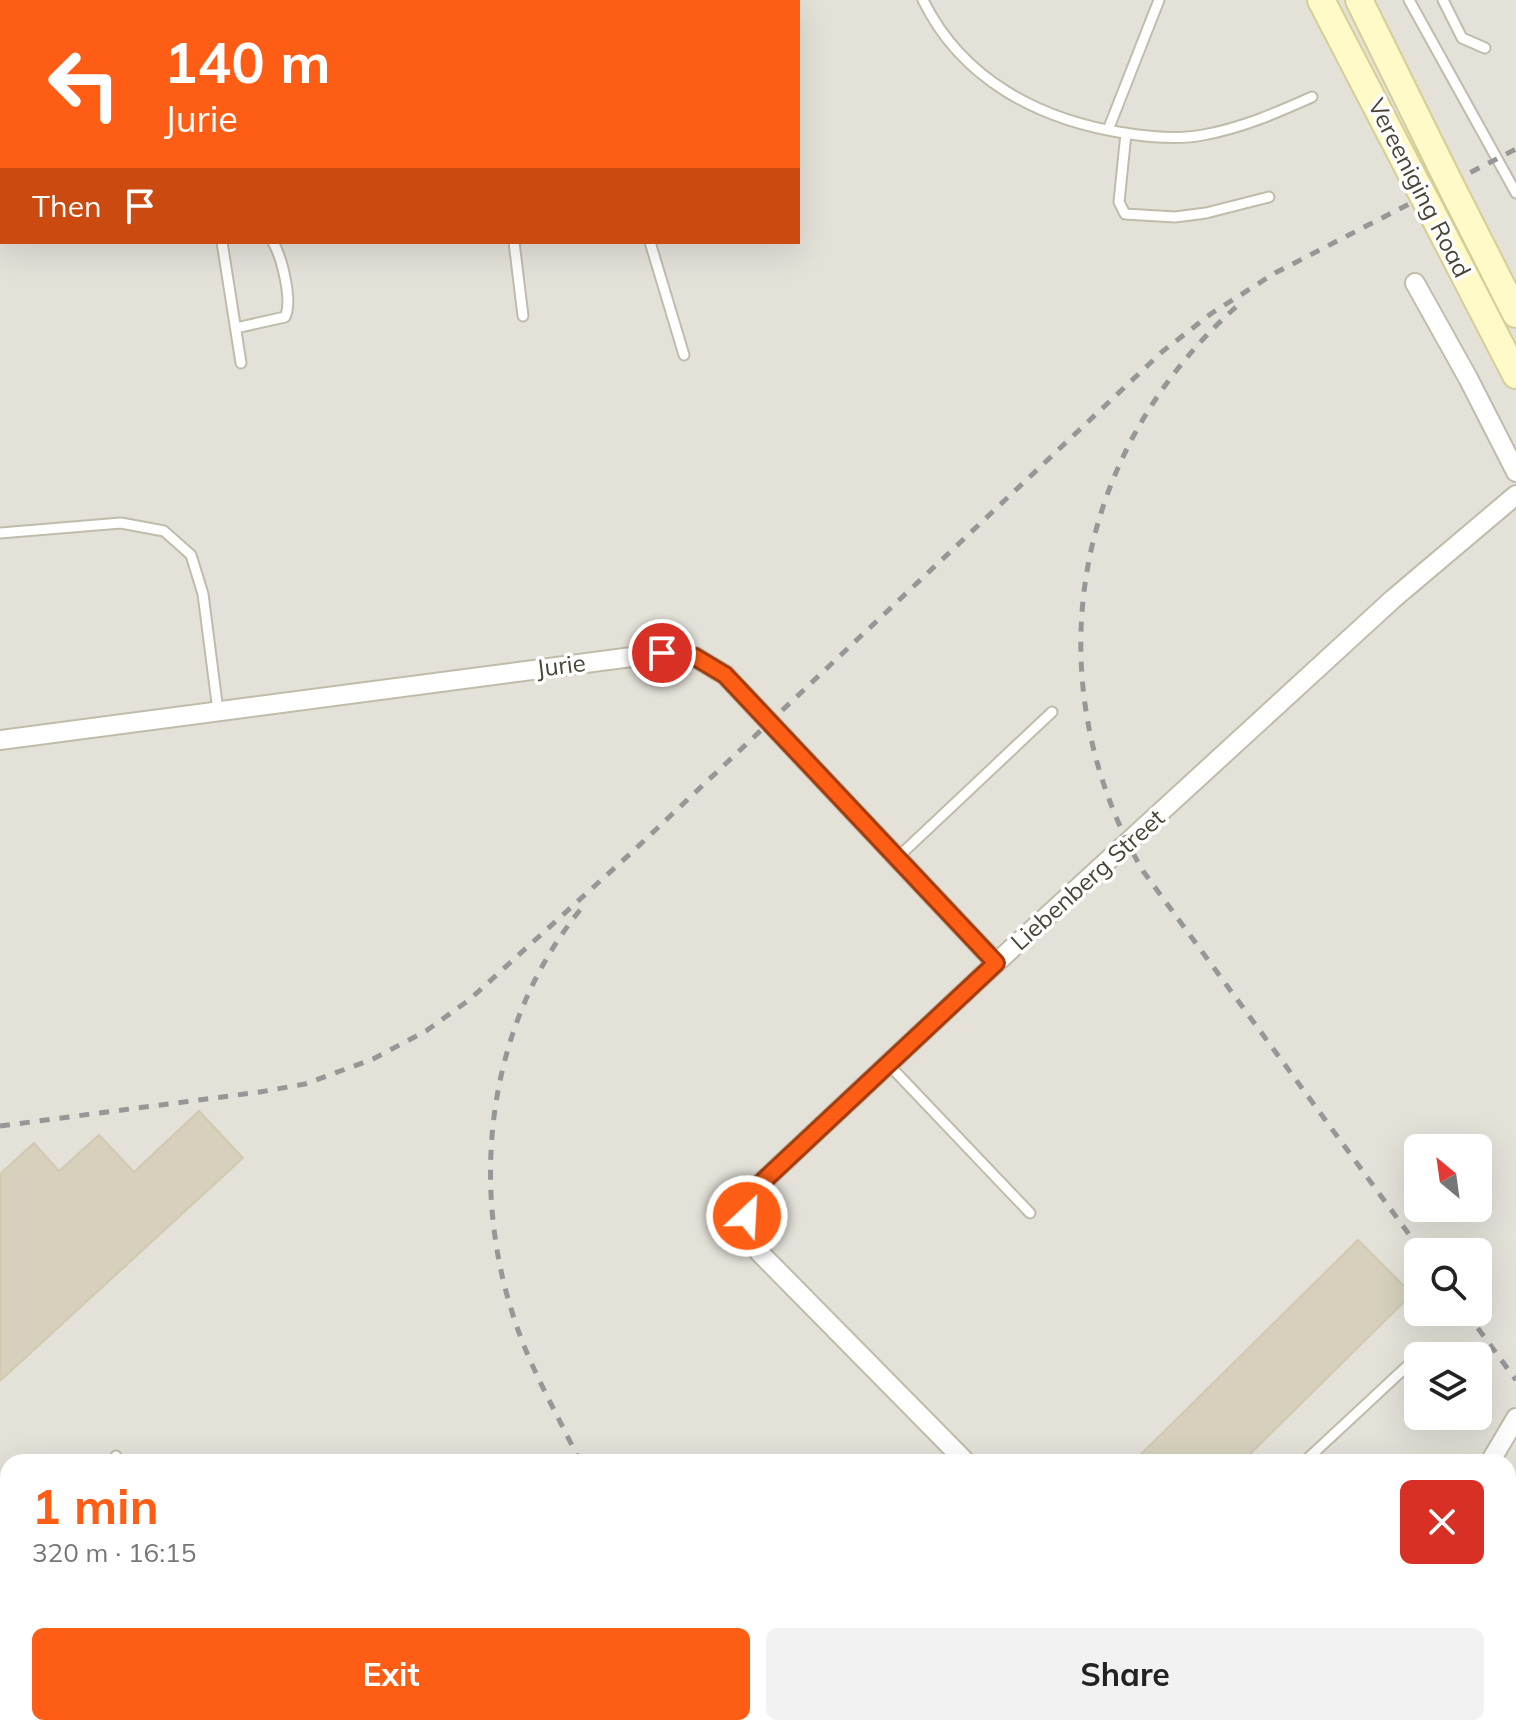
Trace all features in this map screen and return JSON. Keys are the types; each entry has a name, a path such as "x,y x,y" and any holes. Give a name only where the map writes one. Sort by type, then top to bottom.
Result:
{"main road":[{"name":"Vereeniging Road","path":"1321,0 1516,375"},
{"name":"Vereeniging Road","path":"1359,0 1516,314"}],"street":[{"path":"1415,283 1516,472"},
{"name":"Liebenberg Street","path":"958,1454 760,1253 747,1227 751,1199 759,1185 1393,599 1516,495"},
{"name":"Jurie","path":"0,740 662,653 686,655 725,675 996,963"},
{"path":"1495,1454 1516,1418"}],"lane":[{"path":"923,0 948,40 996,85 1028,105 1086,127 1145,136 1199,136 1255,123 1312,97"},
{"path":"1108,130 1159,0"},
{"path":"1409,0 1516,193"},
{"path":"1443,0 1462,38 1485,48"},
{"path":"1126,133 1119,202 1125,214 1175,217 1206,213 1269,197"},
{"path":"222,244 241,363"},
{"path":"236,328 285,317 290,307 274,244"},
{"path":"514,244 523,316"},
{"path":"651,244 684,355"},
{"path":"0,533 121,523 164,531 191,555 199,581 218,711"},
{"path":"896,859 1052,712"},
{"path":"889,1065 1030,1213"},
{"path":"1313,1454 1404,1369"}],"shaded area":[{"path":"800,0 1516,0 1516,1454 0,1454 0,244 800,244"}],"building":[{"path":"199,1111 243,1158 0,1381 0,1174 34,1143 59,1171 99,1135 134,1172"},
{"path":"1358,1240 1404,1286 1404,1302 1250,1454 1141,1454"}],"railway":[{"path":"0,1126 305,1084 373,1059 426,1031 469,1000 631,853 1163,351 1212,313 1275,273 1516,149"},
{"path":"1236,307 1180,365 1137,430 1106,500 1087,572 1081,648 1088,723 1109,798 1143,871 1412,1238"},
{"path":"576,1454 516,1324 501,1271 493,1217 491,1163 495,1108 506,1055 524,1004 549,955 580,910"},
{"path":"1476,1326 1516,1380"}],"route":[{"path":"662,653 695,657 725,675 996,963 759,1185 751,1199 747,1216"}]}
